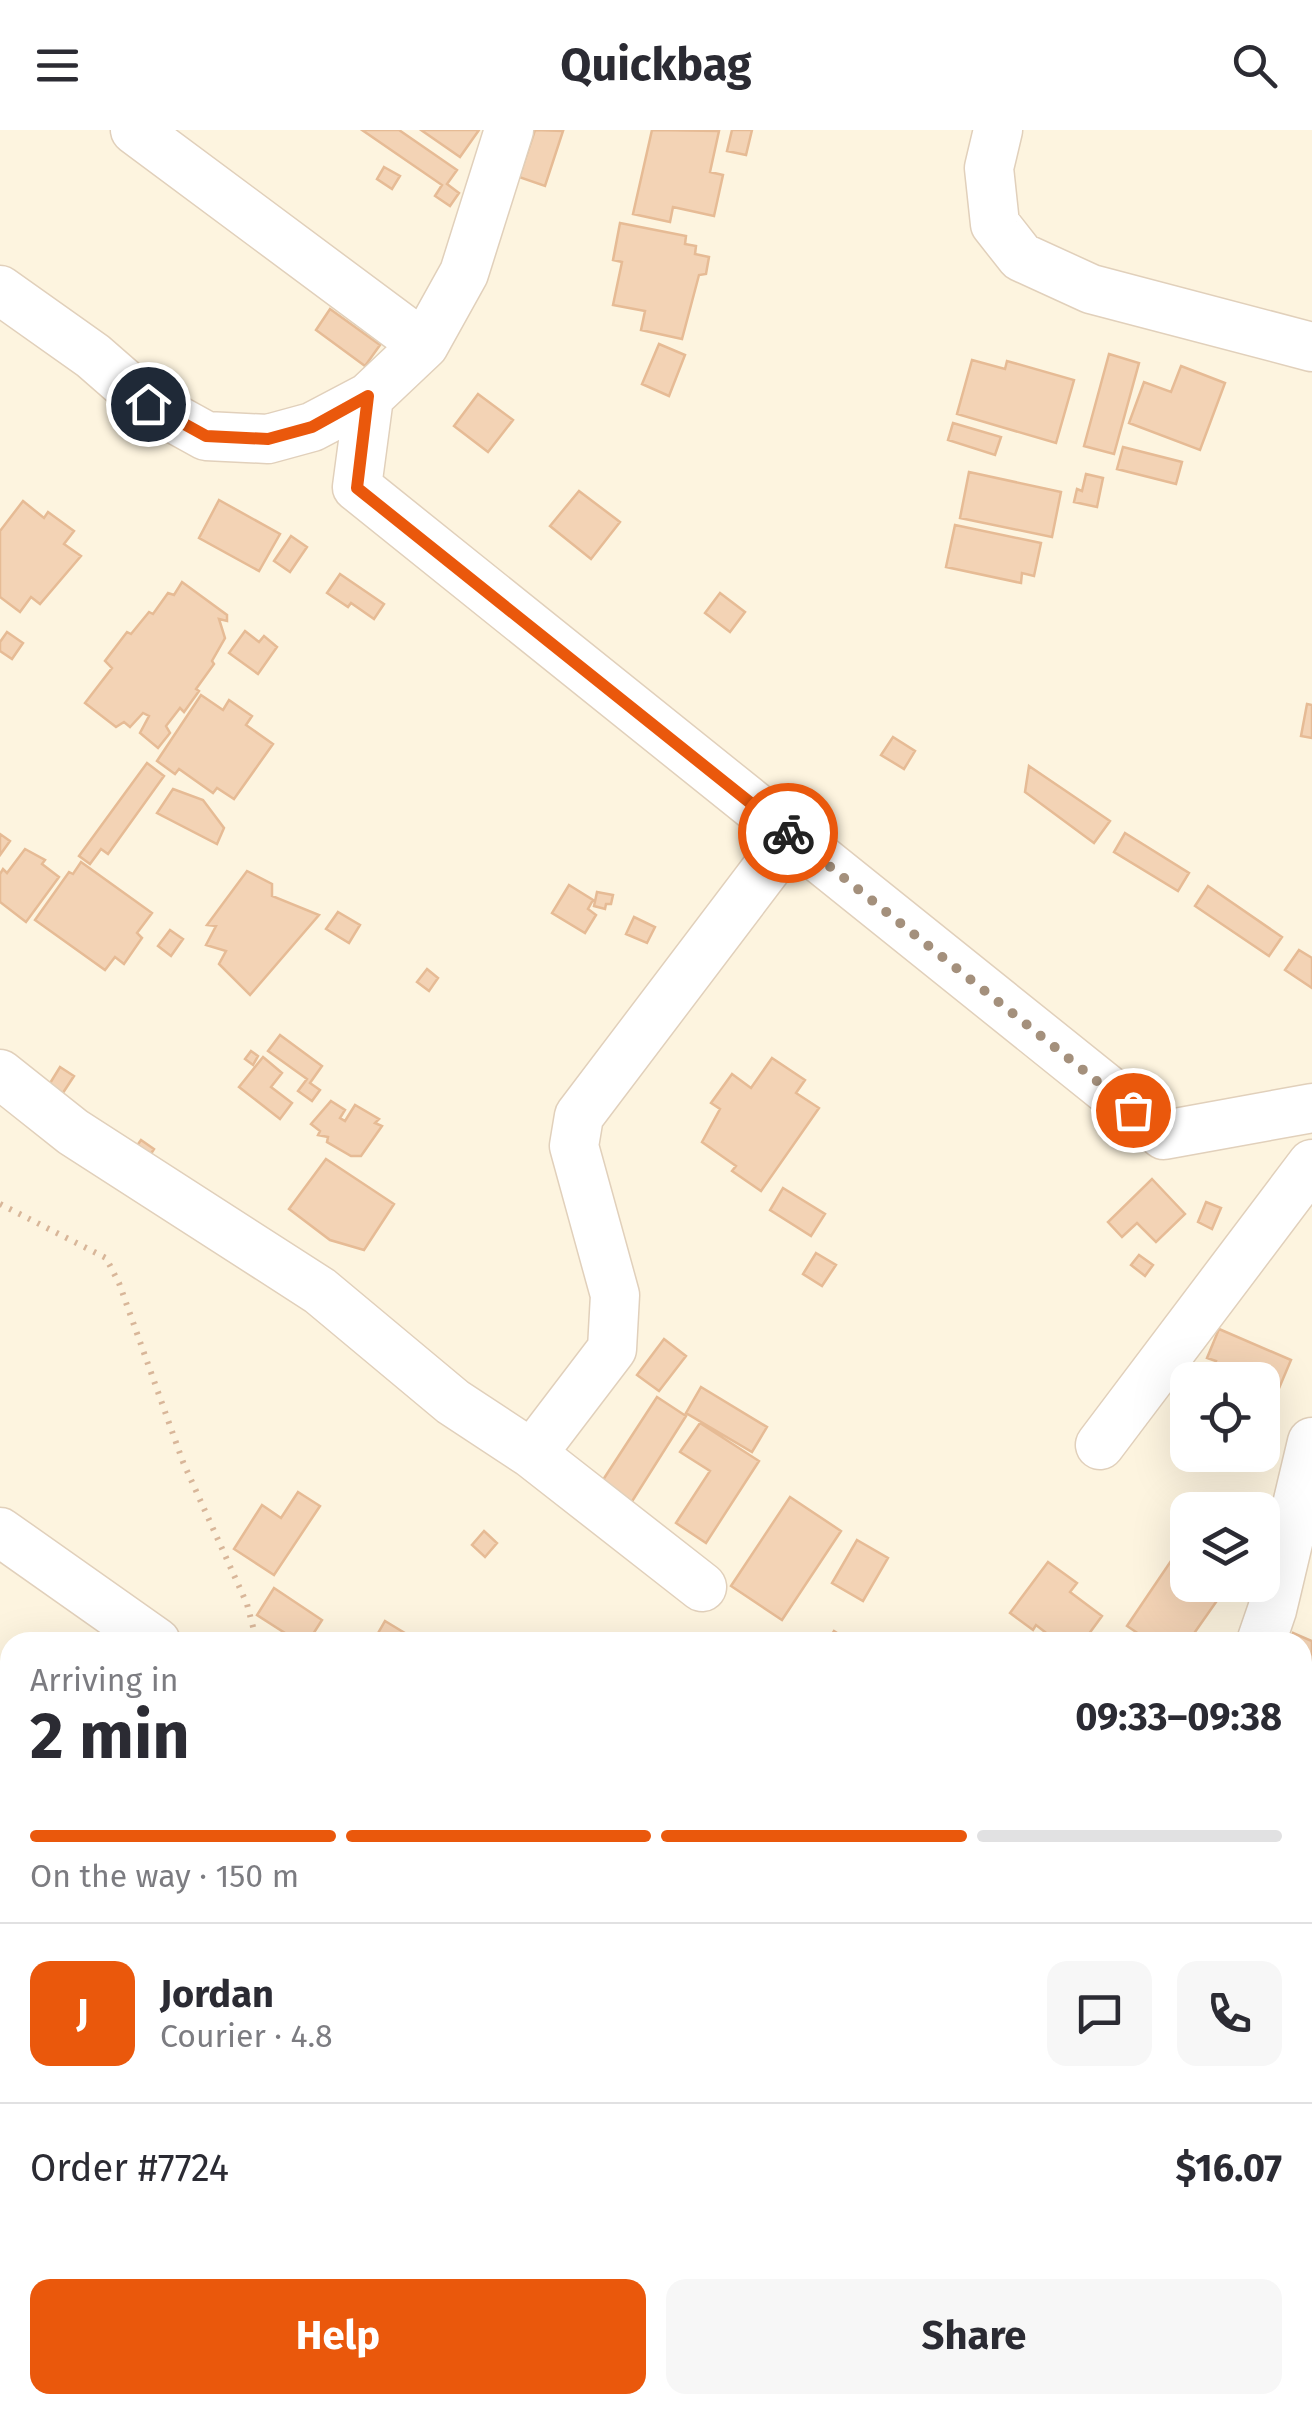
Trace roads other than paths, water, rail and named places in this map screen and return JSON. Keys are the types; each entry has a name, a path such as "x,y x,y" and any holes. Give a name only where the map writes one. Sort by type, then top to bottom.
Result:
{"street":[{"path":"134,130 424,346"},
{"path":"0,290 94,356 148,404 206,436 268,439 312,427 368,396 424,346 464,272 509,130"},
{"path":"998,130 990,168 995,224 1021,257 1091,289 1312,347"},
{"path":"368,396 357,488 1164,1135 1312,1108"},
{"path":"532,1454 612,1349 615,1295 574,1146 579,1116 791,836"},
{"path":"0,1074 72,1132 320,1291 453,1402 532,1454 702,1587"},
{"path":"1100,1444 1312,1164"},
{"path":"1264,1632 1312,1442"},
{"path":"0,1532 142,1632"}]}
